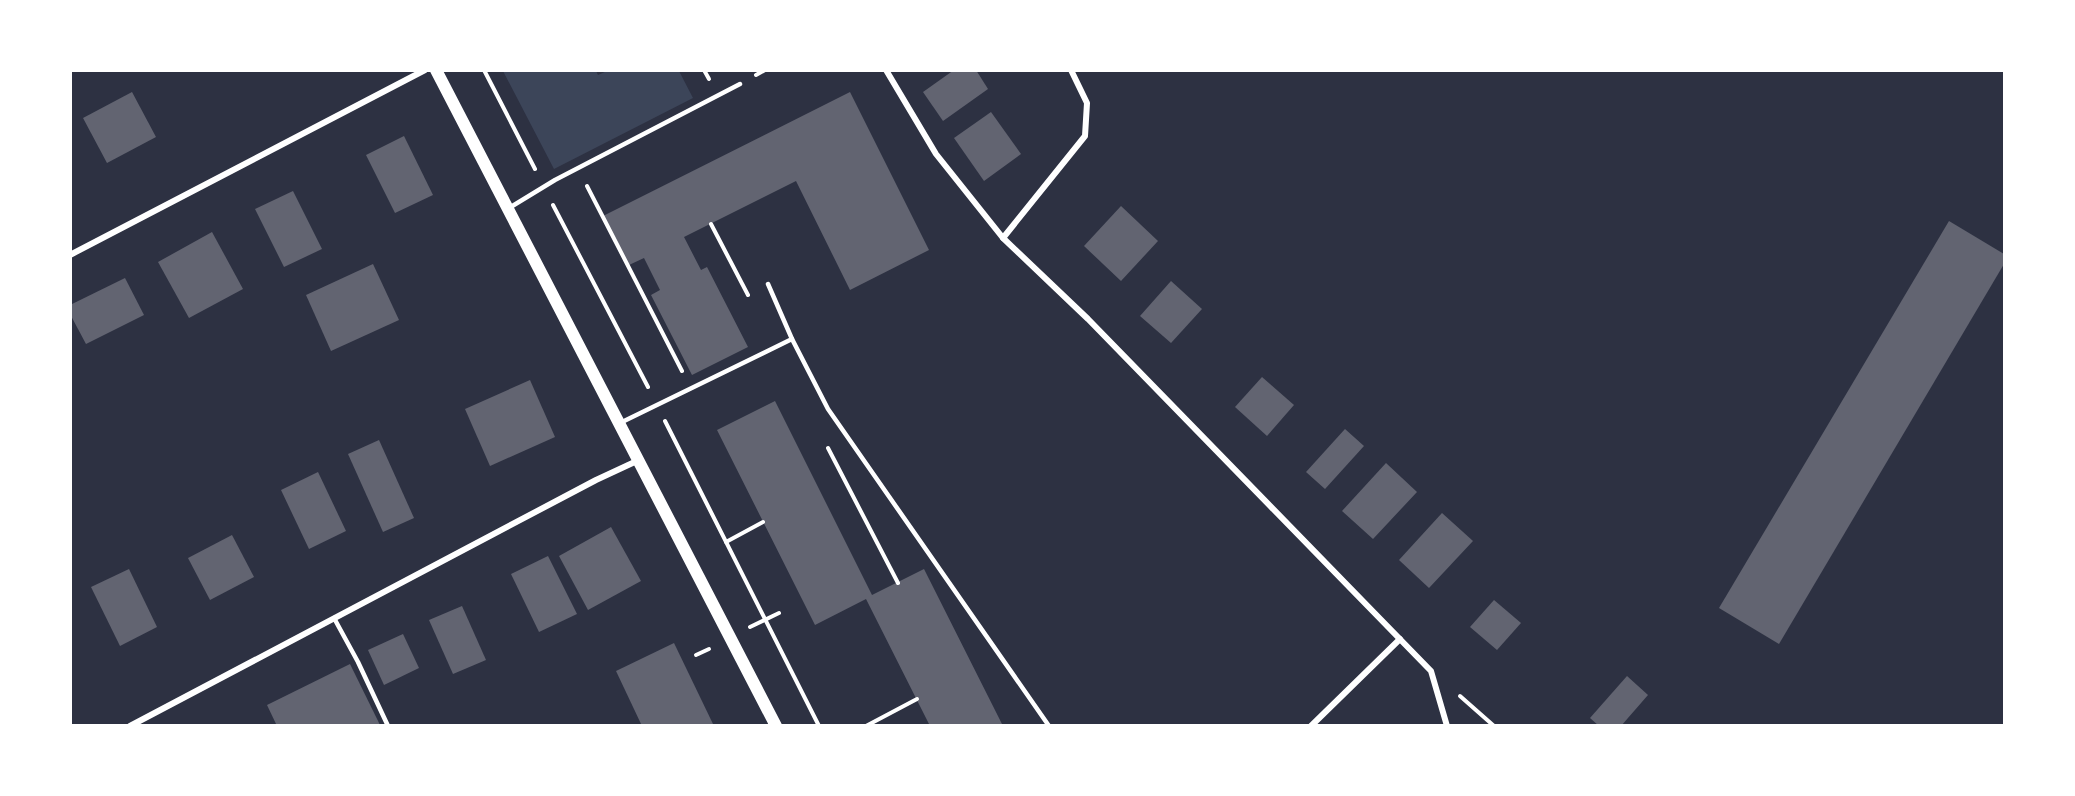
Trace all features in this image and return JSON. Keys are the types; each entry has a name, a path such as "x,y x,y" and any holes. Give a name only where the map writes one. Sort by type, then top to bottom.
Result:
{"main road":[{"path":"436,70 776,726"}],"street":[{"path":"70,255 426,70"},
{"path":"886,70 936,154 1003,238 1088,319 1431,671 1446,726"},
{"path":"1003,238 1085,136 1087,103 1071,70"},
{"path":"130,726 596,480 639,460"},
{"path":"1311,726 1400,639"}],"lane":[{"path":"509,208 740,84"},
{"path":"768,284 792,339 828,409 1049,726"},
{"path":"620,423 792,339"},
{"path":"334,618 388,726"}],"path":[{"path":"704,70 708,78"},
{"path":"578,169 691,387"},
{"path":"726,542 763,522"},
{"path":"866,726 917,699"}],"shaded area":[{"path":"503,71 596,71 598,75 607,71 679,71 693,98 554,169"}],"building":[{"path":"954,70 976,70 988,89 943,121 923,92"},
{"path":"132,92 156,137 107,163 83,118"},
{"path":"850,92 929,250 850,290 796,181 684,237 701,270 707,267 748,347 692,375 651,295 660,290 644,258 629,265 603,216"},
{"path":"991,112 1021,154 984,181 954,138"},
{"path":"404,136 433,195 395,213 366,155"},
{"path":"293,191 322,249 284,267 255,209"},
{"path":"1121,206 1158,241 1121,281 1084,246"},
{"path":"1949,221 2004,254 2004,264 1779,644 1719,608"},
{"path":"212,232 243,289 189,318 158,262"},
{"path":"373,264 399,320 331,351 306,295"},
{"path":"125,278 144,315 86,344 70,314 70,305"},
{"path":"1171,281 1202,309 1171,343 1140,316"},
{"path":"1262,377 1294,405 1267,436 1235,407"},
{"path":"530,380 555,437 490,466 465,409"},
{"path":"775,401 872,595 924,569 1003,726 930,726 866,599 815,625 717,430"},
{"path":"1345,429 1364,446 1325,489 1306,472"},
{"path":"379,440 414,518 383,532 348,454"},
{"path":"1386,463 1417,492 1373,539 1342,511"},
{"path":"318,472 346,531 309,549 281,490"},
{"path":"1442,513 1473,541 1429,588 1399,560"},
{"path":"611,527 641,581 588,610 559,556"},
{"path":"232,535 254,577 210,600 188,558"},
{"path":"548,556 577,614 539,632 511,574"},
{"path":"129,569 157,627 120,646 91,587"},
{"path":"1494,600 1521,623 1497,650 1470,627"},
{"path":"462,606 486,660 453,674 429,620"},
{"path":"403,634 419,668 384,685 368,650"},
{"path":"674,643 713,724 710,726 642,726 616,671"},
{"path":"350,664 380,725 277,726 267,705"},
{"path":"1627,676 1648,695 1621,726 1599,726 1590,718"}]}
